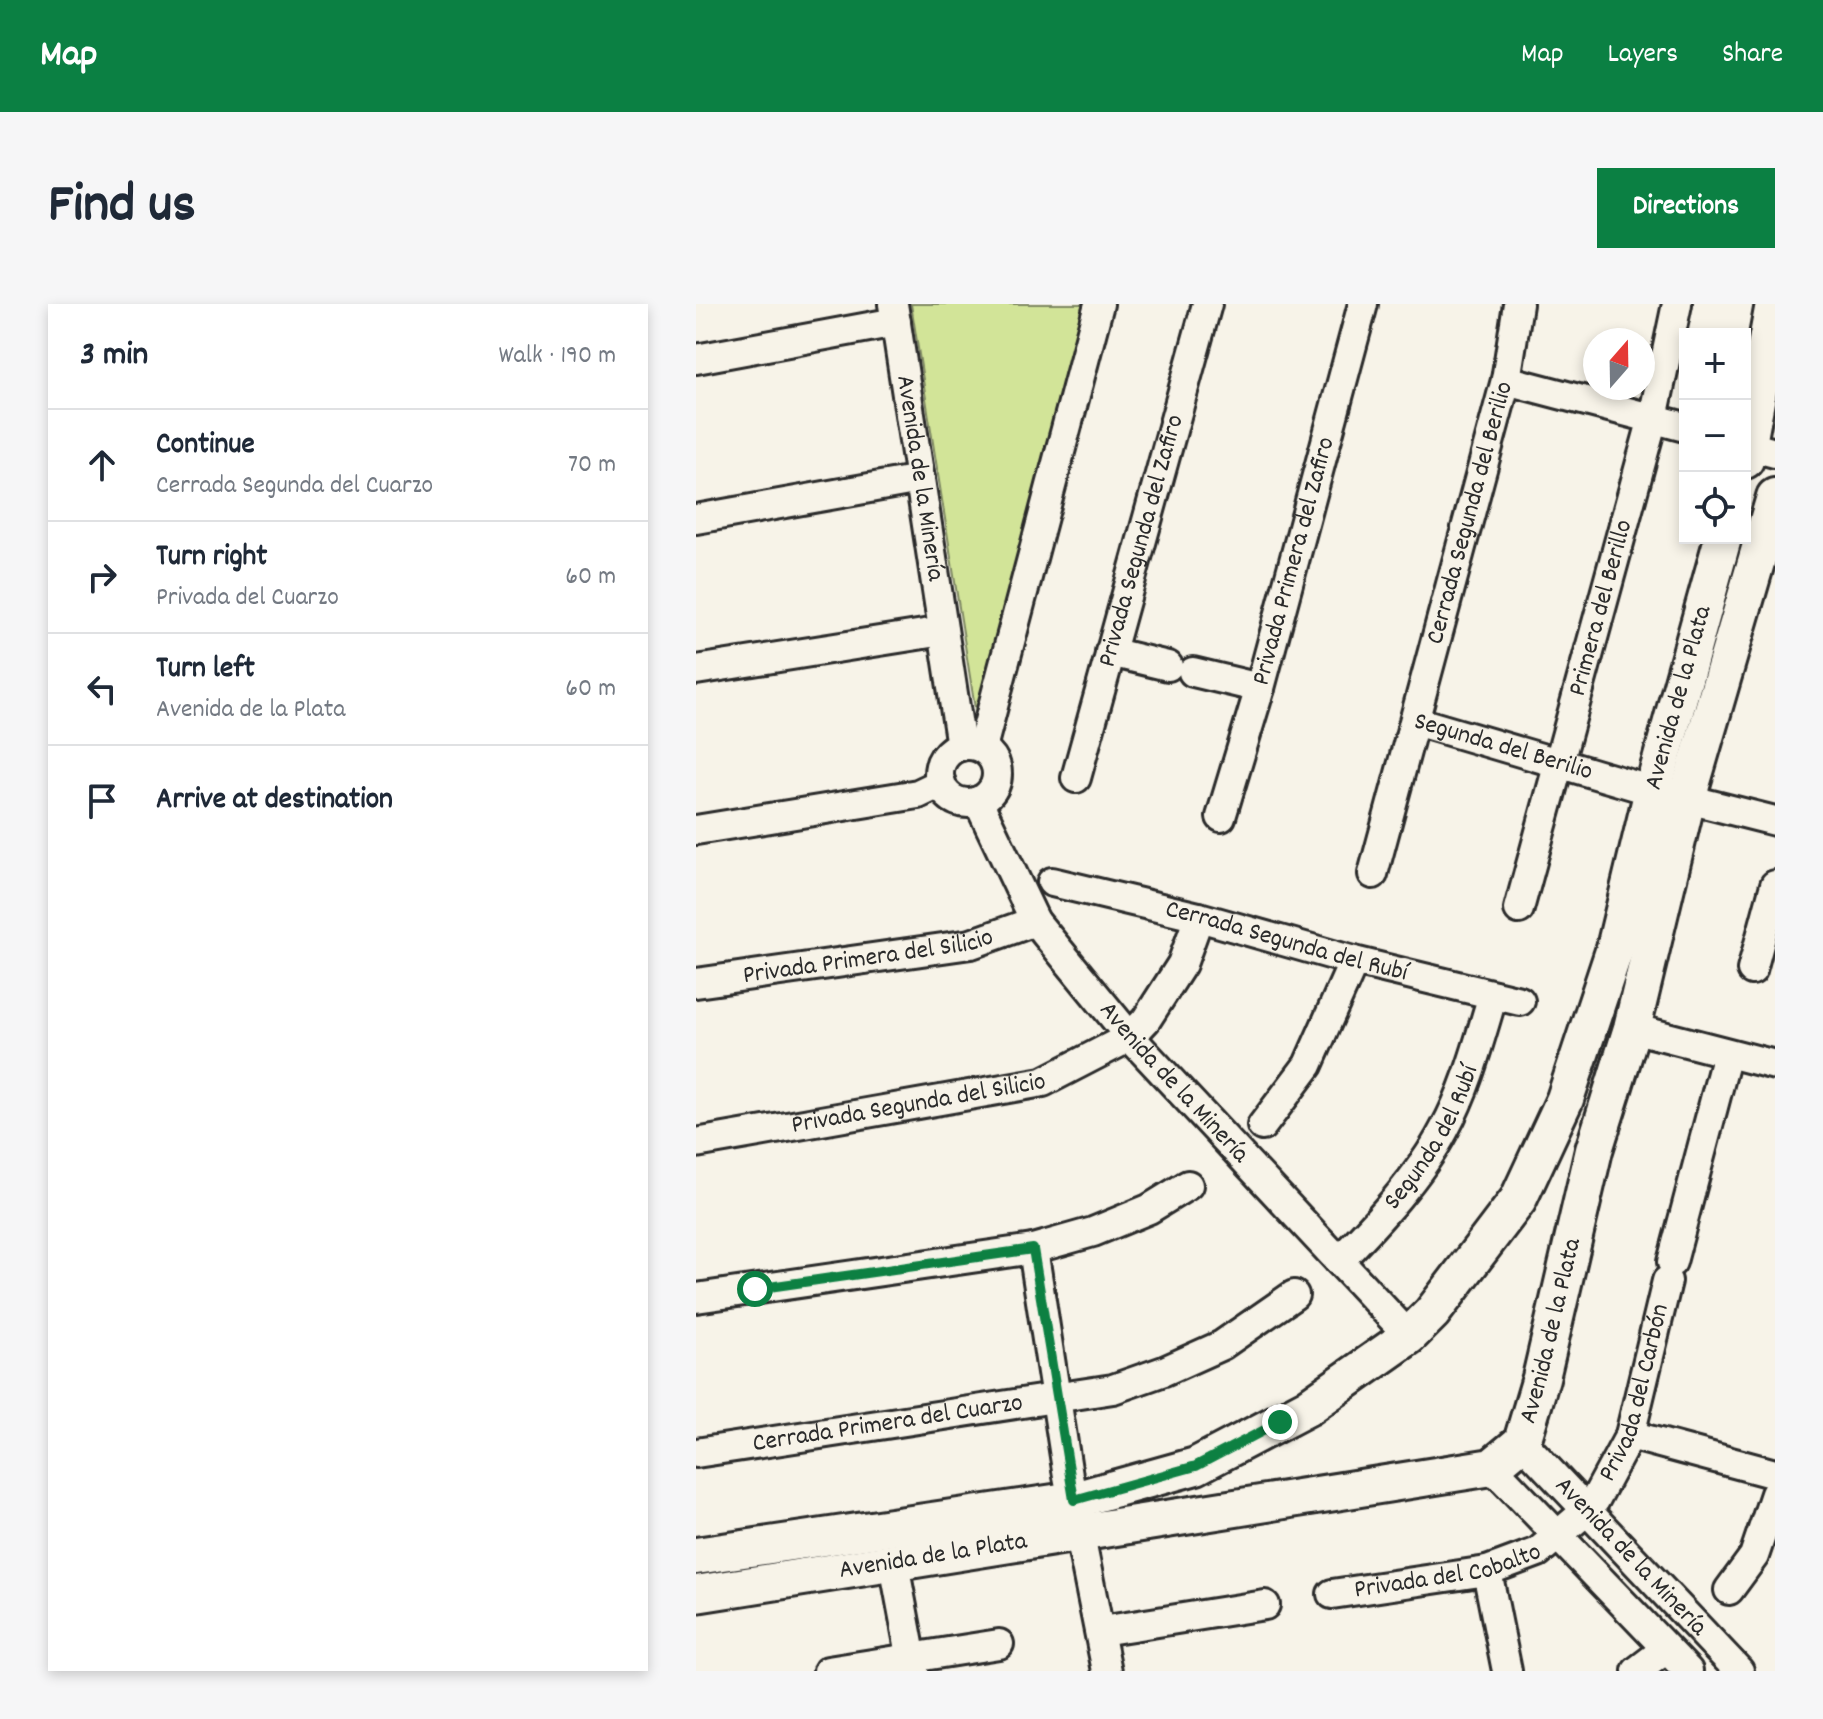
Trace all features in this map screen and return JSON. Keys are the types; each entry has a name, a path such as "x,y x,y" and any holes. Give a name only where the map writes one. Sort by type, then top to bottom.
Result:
{"street":[{"path":"971,747 1099,304"},
{"name":"Privada Segunda del Zafiro","path":"1076,778 1207,304"},
{"name":"Privada Primera del Zafiro","path":"1221,817 1260,688 1363,304"},
{"name":"Cerrada Segunda del Berilio","path":"1415,721 1506,380 1518,304"},
{"name":"Primera del Berillo","path":"1519,909 1653,418 1677,304"},
{"path":"1754,451 1774,304"},
{"path":"696,359 894,313"},
{"name":"Avenida de la Minería","path":"894,313 943,631 971,747"},
{"path":"1506,380 1679,425"},
{"path":"696,519 920,479"},
{"name":"Avenida de la Plata","path":"696,1594 894,1564 1077,1517 1196,1466 1308,1407 1409,1336 1432,1313 1518,1200 1550,1135 1775,497"},
{"name":"Avenida de la Plata","path":"696,1556 1077,1517 1208,1511 1492,1467 1522,1442 1541,1378 1594,1150 1632,1028 1670,794 1722,544"},
{"path":"696,670 943,631"},
{"path":"1110,652 1260,688"},
{"name":"Segunda del Berilio","path":"1373,874 1415,721 1558,764 1775,821"},
{"path":"971,747 990,755 998,776 995,787 988,795 967,803 946,793 939,773 945,756 971,747"},
{"path":"696,830 918,794 941,783"},
{"name":"Avenida de la Minería","path":"978,801 1035,921 1130,1037 1409,1336"},
{"name":"Cerrada Segunda del Rubí","path":"1052,882 1199,917 1354,961 1506,998"},
{"path":"1752,970 1775,885"},
{"path":"1130,1037 1146,1020 1182,964 1199,917"},
{"name":"Privada Primera del Silicio","path":"696,983 971,944 1035,921"},
{"path":"1262,1126 1308,1065 1354,961"},
{"name":"Segunda del Rubí","path":"1339,1261 1411,1178 1444,1131 1506,998"},
{"path":"1632,1028 1775,1065"},
{"name":"Privada Segunda del Silicio","path":"696,1143 1043,1082 1130,1037"},
{"name":"Privada del Carbón","path":"1558,1535 1595,1500 1630,1435 1669,1272 1727,1054"},
{"path":"1550,1135 1594,1150"},
{"path":"696,1298 1033,1249 1093,1232 1149,1209 1188,1185"},
{"path":"1033,1249 1077,1517 1107,1671"},
{"name":"Cerrada Primera del Cuarzo","path":"696,1453 1113,1389 1222,1345 1294,1295"},
{"path":"1630,1435 1775,1474"},
{"name":"Avenida de la Minería","path":"1522,1442 1739,1671"},
{"path":"1196,1466 1208,1511"},
{"name":"Avenida de la Minería","path":"1492,1467 1688,1671"},
{"path":"1729,1590 1754,1556 1775,1494"},
{"name":"Privada del Cobalto","path":"1332,1594 1487,1571 1538,1552 1558,1535"},
{"path":"894,1564 913,1664"},
{"path":"1487,1571 1507,1671"},
{"path":"1101,1631 1265,1605"},
{"path":"828,1671 913,1664 999,1644"},
{"path":"1637,1671 1666,1649"}],"green space":[{"path":"911,304 1085,304 977,721"}],"route":[{"path":"755,1289 1033,1249 1074,1500 1196,1466 1280,1422"}]}
